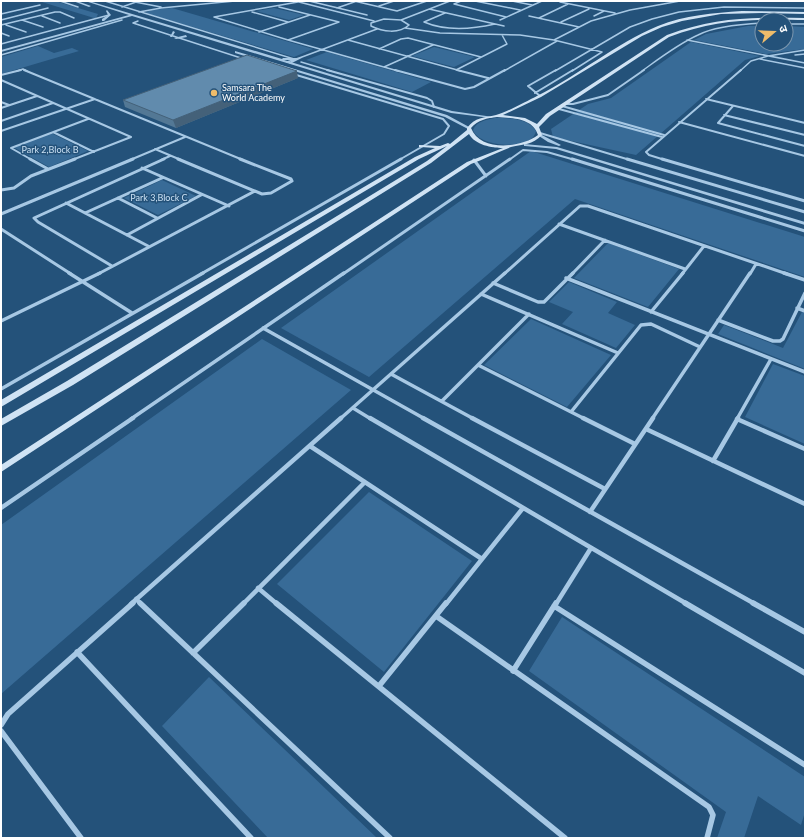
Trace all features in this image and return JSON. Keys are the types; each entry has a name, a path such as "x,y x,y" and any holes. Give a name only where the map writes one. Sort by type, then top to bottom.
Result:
{"main road":[{"path":"1,423 70,383 429,162 462,138 476,121 497,116 540,96 641,35 659,26 696,16 735,12 804,11"},
{"path":"537,127 548,115 668,36 686,28 716,21 739,18 805,20"},
{"path":"469,129 472,136 481,142 490,145 509,147 525,145 536,140 540,134 537,127 526,120 497,116"},
{"path":"1,404 417,158 462,138"},
{"path":"421,146 441,147"},
{"path":"1,469 474,160 509,147"}],"street":[{"path":"60,1 78,7"},
{"path":"74,1 120,15"},
{"path":"86,1 128,15 452,112 491,117"},
{"path":"104,1 427,98 432,101 434,106"},
{"path":"122,7 139,1"},
{"path":"1,52 138,12 161,8 235,1"},
{"path":"294,1 374,21 390,19 401,20 409,24 405,28"},
{"path":"309,1 367,15"},
{"path":"331,10 357,1 397,11 428,1"},
{"path":"378,7 394,1"},
{"path":"401,20 450,1"},
{"path":"461,1 454,4 506,17"},
{"path":"475,1 520,10"},
{"path":"512,1 532,5"},
{"path":"500,20 542,1"},
{"path":"554,40 591,20 616,13 680,1"},
{"path":"136,2 160,6 161,8"},
{"path":"298,2 214,17 259,32 462,89 470,88 557,41"},
{"path":"560,2 616,13"},
{"path":"539,18 569,4"},
{"path":"1,14 40,5"},
{"path":"276,6 339,22 288,40"},
{"path":"540,96 528,86 630,27 652,19 678,12 724,7 804,11"},
{"path":"1,20 48,8"},
{"path":"560,22 589,8"},
{"path":"429,9 504,26"},
{"path":"107,11 109,15"},
{"path":"251,11 288,22"},
{"path":"594,16 604,11"},
{"path":"1,24 57,12 74,18"},
{"path":"445,13 424,22 455,28 481,28 495,24"},
{"path":"42,15 60,23"},
{"path":"103,20 109,15"},
{"path":"1,44 109,15"},
{"path":"1,48 120,15 128,15 138,21"},
{"path":"259,32 310,15"},
{"path":"529,16 580,27"},
{"path":"22,20 42,27"},
{"path":"108,22 122,20 138,21 422,108 446,116 469,129"},
{"path":"1,55 122,20"},
{"path":"138,21 133,23 248,60 241,62"},
{"path":"374,21 371,22 370,26 389,31 405,28 440,33 520,35 554,40 601,51 601,53 535,93"},
{"path":"562,106 608,95 687,40 699,34 723,27 754,23"},
{"path":"5,24 26,32"},
{"path":"794,24 805,24"},
{"path":"289,63 377,29"},
{"path":"73,35 78,30"},
{"path":"171,36 174,32"},
{"path":"1,33 10,36"},
{"path":"37,35 56,33"},
{"path":"456,70 507,43 502,34"},
{"path":"176,38 186,36"},
{"path":"379,49 406,38 481,57"},
{"path":"348,40 489,78"},
{"path":"687,40 805,63"},
{"path":"384,67 434,45"},
{"path":"805,50 768,56 751,61 664,134 646,153 805,201"},
{"path":"795,55 805,54"},
{"path":"760,58 805,68"},
{"path":"279,60 299,59"},
{"path":"299,59 301,66"},
{"path":"1,75 23,69 292,180 271,193 265,194 255,192 155,149"},
{"path":"1,389 446,133 449,124 443,119 286,72"},
{"path":"1,80 130,137 31,176 14,188 1,190"},
{"path":"1,108 37,96"},
{"path":"1,132 95,99"},
{"path":"706,99 805,123"},
{"path":"1,102 9,106"},
{"path":"1,121 53,103"},
{"path":"118,108 125,105"},
{"path":"562,106 664,134"},
{"path":"562,106 662,137"},
{"path":"733,106 718,122 720,124 805,146"},
{"path":"410,109 422,108"},
{"path":"724,115 805,135"},
{"path":"48,169 11,148 88,119"},
{"path":"679,122 805,156"},
{"path":"52,132 94,152"},
{"path":"540,134 805,212"},
{"path":"540,134 549,141 558,144 805,219"},
{"path":"1,214 186,137"},
{"path":"525,145 556,148 805,224"},
{"path":"1,508 523,150 547,152 805,231"},
{"path":"112,266 34,218 37,215 170,156"},
{"path":"474,160 486,176"},
{"path":"142,168 229,206"},
{"path":"85,213 162,178"},
{"path":"1,321 82,282 148,246 255,192"},
{"path":"127,235 201,195"},
{"path":"118,198 158,218"},
{"path":"66,203 148,246"},
{"path":"1,726 8,714 136,599 374,390 580,206 585,206 805,280"},
{"path":"559,224 686,269"},
{"path":"1,229 132,313"},
{"path":"493,283 542,302 546,301 566,278 605,240"},
{"path":"651,312 704,246"},
{"path":"590,512 756,264"},
{"path":"566,278 805,372"},
{"path":"718,320 777,342 783,339 805,293"},
{"path":"481,294 618,353"},
{"path":"797,308 805,311"},
{"path":"1,314 6,318"},
{"path":"442,401 529,314"},
{"path":"571,412 641,324 647,323 700,347"},
{"path":"263,328 805,632"},
{"path":"713,461 770,359"},
{"path":"478,365 635,444"},
{"path":"392,374 605,489"},
{"path":"353,408 805,674"},
{"path":"737,418 805,449"},
{"path":"646,429 805,504"},
{"path":"310,446 482,559"},
{"path":"193,653 365,482"},
{"path":"379,686 523,508"},
{"path":"513,671 591,548"},
{"path":"258,588 565,838"},
{"path":"136,599 390,838"},
{"path":"554,606 805,765"},
{"path":"436,616 710,807 713,815 706,838"},
{"path":"77,652 251,838"},
{"path":"1,731 81,838"}],"green space":[{"path":"55,1 98,14 96,18 94,18 42,2"},
{"path":"172,8 313,49 294,57 145,13 151,10"},
{"path":"274,8 304,15 289,20 256,11"},
{"path":"754,26 754,52 694,40 706,34"},
{"path":"794,26 805,27 805,49 794,50"},
{"path":"691,42 760,56 745,60 636,155 553,137 551,129 588,104 611,98"},
{"path":"38,46 54,53 72,48 79,51 1,74 1,57"},
{"path":"434,47 475,57 454,67 412,56"},
{"path":"327,52 431,82 412,92 306,60"},
{"path":"756,52 782,52 766,54"},
{"path":"495,118 523,121 528,123 536,131 533,137 526,142 506,145 485,141 477,136 473,130 477,125 482,121"},
{"name":"Park 2,Block B","path":"51,133 88,151 49,167 13,147"},
{"path":"531,151 805,237 805,277 575,199 369,377 281,328"},
{"name":"Park 3,Block C","path":"162,180 196,196 158,215 124,198"},
{"path":"608,243 679,269 648,307 574,278"},
{"path":"569,282 617,302 608,313 635,325 616,348 562,324 573,312 549,302"},
{"path":"802,312 805,313 805,369 718,334 724,325 783,348"},
{"path":"531,319 611,355 567,407 484,365"},
{"path":"262,339 351,390 1,694 1,525"},
{"path":"773,364 805,376 805,444 745,417"},
{"path":"369,492 472,561 384,672 277,584"},
{"path":"562,617 805,777 805,812 801,825 758,796 744,838 717,838 726,812 529,671"},
{"path":"209,677 377,838 268,838 162,726"}],"building":[{"name":"Samsara The World Academy","path":"247,55 297,71 173,120 123,100"}],"place":[{"name":"Samsara The World Academy","path":"214,93"}]}
